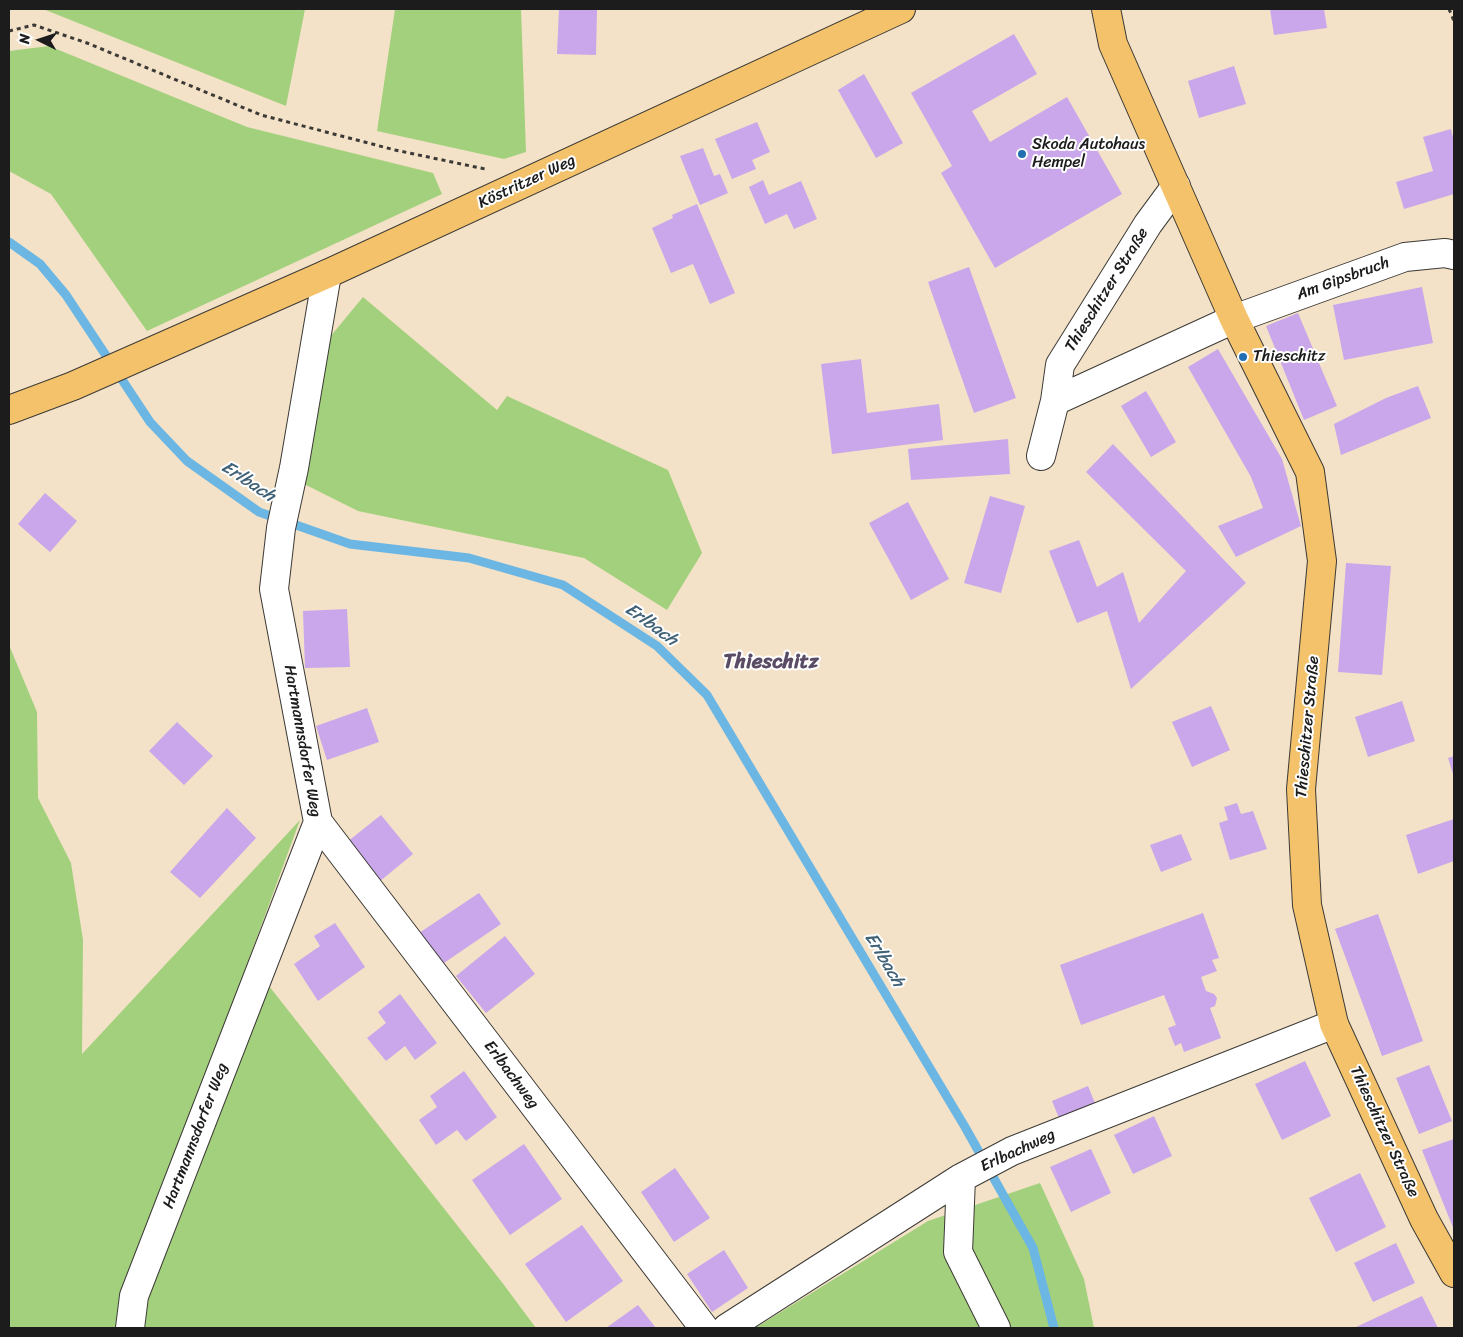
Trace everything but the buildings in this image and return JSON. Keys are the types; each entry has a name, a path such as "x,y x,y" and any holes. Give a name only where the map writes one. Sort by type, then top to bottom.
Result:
{"main road":[{"name":"Köstritzer Weg","path":"9,410 74,386 327,274 901,9"},
{"name":"Thieschitzer Straße","path":"1106,9 1113,44 1234,319 1310,472 1322,561 1301,789 1306,905 1334,1024 1424,1219 1454,1273"}],"street":[{"name":"Thieschitzer Straße","path":"1041,456 1055,401 1060,365 1148,224 1176,186"},
{"name":"Am Gipsbruch","path":"1234,319 1405,257 1444,253 1454,255"},
{"name":"Hartmannsdorfer Weg","path":"130,1328 134,1296 318,822 274,589 281,528 294,468 327,274"},
{"path":"1055,401 1234,319"},
{"name":"Erlbachweg","path":"318,822 704,1328"},
{"name":"Erlbachweg","path":"727,1328 969,1174 1012,1151 1334,1024"},
{"path":"969,1174 958,1252 996,1328"}],"path":[{"path":"1449,9 1454,21"},
{"path":"9,31 34,26 87,42 261,115 395,150 488,169"}],"green space":[{"path":"43,9 305,9 286,106"},
{"path":"395,9 521,9 526,152 504,159 377,131"},
{"path":"49,46 247,127 433,173 442,194 147,331 51,194 9,171 9,51"},
{"path":"363,297 497,410 507,396 668,470 702,553 667,610 584,558 358,511 302,483 325,343"},
{"path":"9,645 37,712 38,798 71,863 83,940 82,1054 300,820 126,1294 123,1328 9,1328"},
{"path":"269,986 536,1328 145,1328 146,1299 180,1218"},
{"path":"1040,1183 1084,1279 1094,1328 755,1328 928,1221"}],"waterway":[{"name":"Erlbach","path":"9,242 40,264 66,295 150,422 187,461 259,512 350,544 469,558 563,585 657,646 707,695 965,1127 1033,1248 1054,1328"}],"place":[{"name":"Skoda Autohaus Hempel","path":"1022,154"},
{"name":"Thieschitz","path":"1243,357"}],"district":[{"name":"Thieschitz","path":"771,663"}]}
